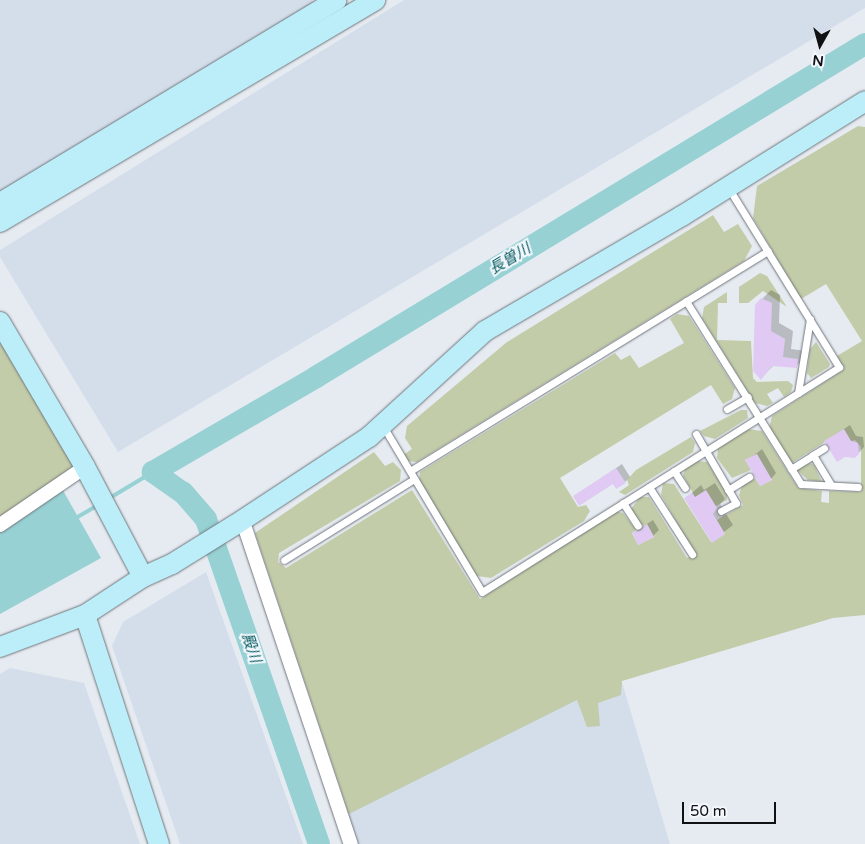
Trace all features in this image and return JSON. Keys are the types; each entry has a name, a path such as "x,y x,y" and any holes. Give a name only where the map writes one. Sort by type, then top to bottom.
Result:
{"street":[{"path":"0,203 337,0"},
{"path":"0,222 375,0"},
{"path":"0,647 85,615 143,577 172,564 369,437 485,331 728,187 865,101"},
{"path":"0,322 85,467 131,550 143,577"},
{"path":"0,525 85,467"},
{"path":"238,522 352,844"},
{"path":"85,615 160,844"}],"lane":[{"path":"382,425 482,592 840,367 728,187"},
{"path":"410,471 768,251"},
{"path":"686,301 748,397 800,484 858,487"},
{"path":"798,393 810,319"},
{"path":"727,409 748,397"},
{"path":"696,434 736,503 721,511"},
{"path":"791,469 824,448"},
{"path":"813,456 831,485"},
{"path":"674,471 685,488"},
{"path":"728,490 749,477"},
{"path":"284,560 414,479"},
{"path":"649,487 692,554"},
{"path":"623,503 638,526"}],"shaded area":[{"path":"0,0 312,0 318,11 0,203"},
{"path":"404,0 865,0 865,8 118,452 0,257 0,250"},
{"path":"206,572 303,844 180,844 112,646 123,622"},
{"path":"10,668 84,683 140,844 0,844 0,674"},
{"path":"622,682 670,844 358,844 340,787"}],"green space":[{"path":"858,126 865,127 865,615 833,618 622,681 621,695 598,703 600,726 587,727 577,700 349,814 255,533 374,452 385,466 393,462 401,470 400,481 279,553 278,562 286,568 412,490 480,599 616,511 623,513 636,530 632,533 638,545 654,537 647,524 643,526 631,509 640,497 649,497 687,558 695,554 661,495 663,483 674,484 711,542 725,534 717,520 743,505 739,495 742,486 755,478 760,486 772,480 757,454 745,460 751,470 732,478 717,458 718,449 747,429 762,431 798,488 822,491 821,502 829,503 829,491 861,492 861,447 855,440 851,441 844,430 790,464 769,429 772,416 842,371 844,368 837,356 862,341 826,284 801,299 753,218 757,186"},
{"path":"713,215 724,232 738,224 752,246 744,261 417,462 406,461 403,455 412,449 405,438 407,426 507,342"},
{"path":"760,273 767,276 787,307 763,291 748,303 739,303 739,287"},
{"path":"727,292 727,303 718,303 717,340 751,341 753,378 757,382 788,381 793,385 791,392 784,397 778,388 767,394 773,403 767,406 755,403 702,318 704,307"},
{"path":"677,314 689,316 735,388 732,399 723,404 711,385 560,478 578,507 586,505 590,511 584,521 491,578 477,576 419,482 420,472 615,353 621,360 630,355 639,368 684,343 670,319"},
{"path":"0,322 85,467 0,525"},
{"path":"816,342 830,364 829,367 811,378 807,373 810,349"},
{"path":"741,410 747,410 748,418 715,439 704,436 700,431"},
{"path":"691,437 695,443 693,452 625,495 619,492 629,485 627,480 636,470"},
{"path":"697,461 707,462 727,493 727,500 716,506 695,497 683,475 685,469"},
{"path":"810,463 814,465 822,482 808,480 796,469"}],"water":[{"path":"60,485 101,558 0,614 0,525"}],"building":[{"path":"761,298 772,303 771,331 785,339 783,357 798,359 797,368 772,366 761,380 753,371 755,305"},
{"path":"844,429 851,441 858,443 859,454 855,458 845,457 837,462 824,441"},
{"path":"757,454 772,480 760,486 745,460"},
{"path":"616,468 626,483 616,489 613,484 579,506 573,496"},
{"path":"706,490 717,508 713,514 725,534 712,543 684,498 692,493 695,497"},
{"path":"647,524 654,537 638,545 632,532 640,531"}],"waterway":[{"name":"長曽川","path":"319,844 206,519 183,493 153,472 316,377 865,44"},
{"path":"108,499 153,472"},
{"path":"74,519 98,505"}],"water label":[{"name":"殿川","path":"251,648"}]}
